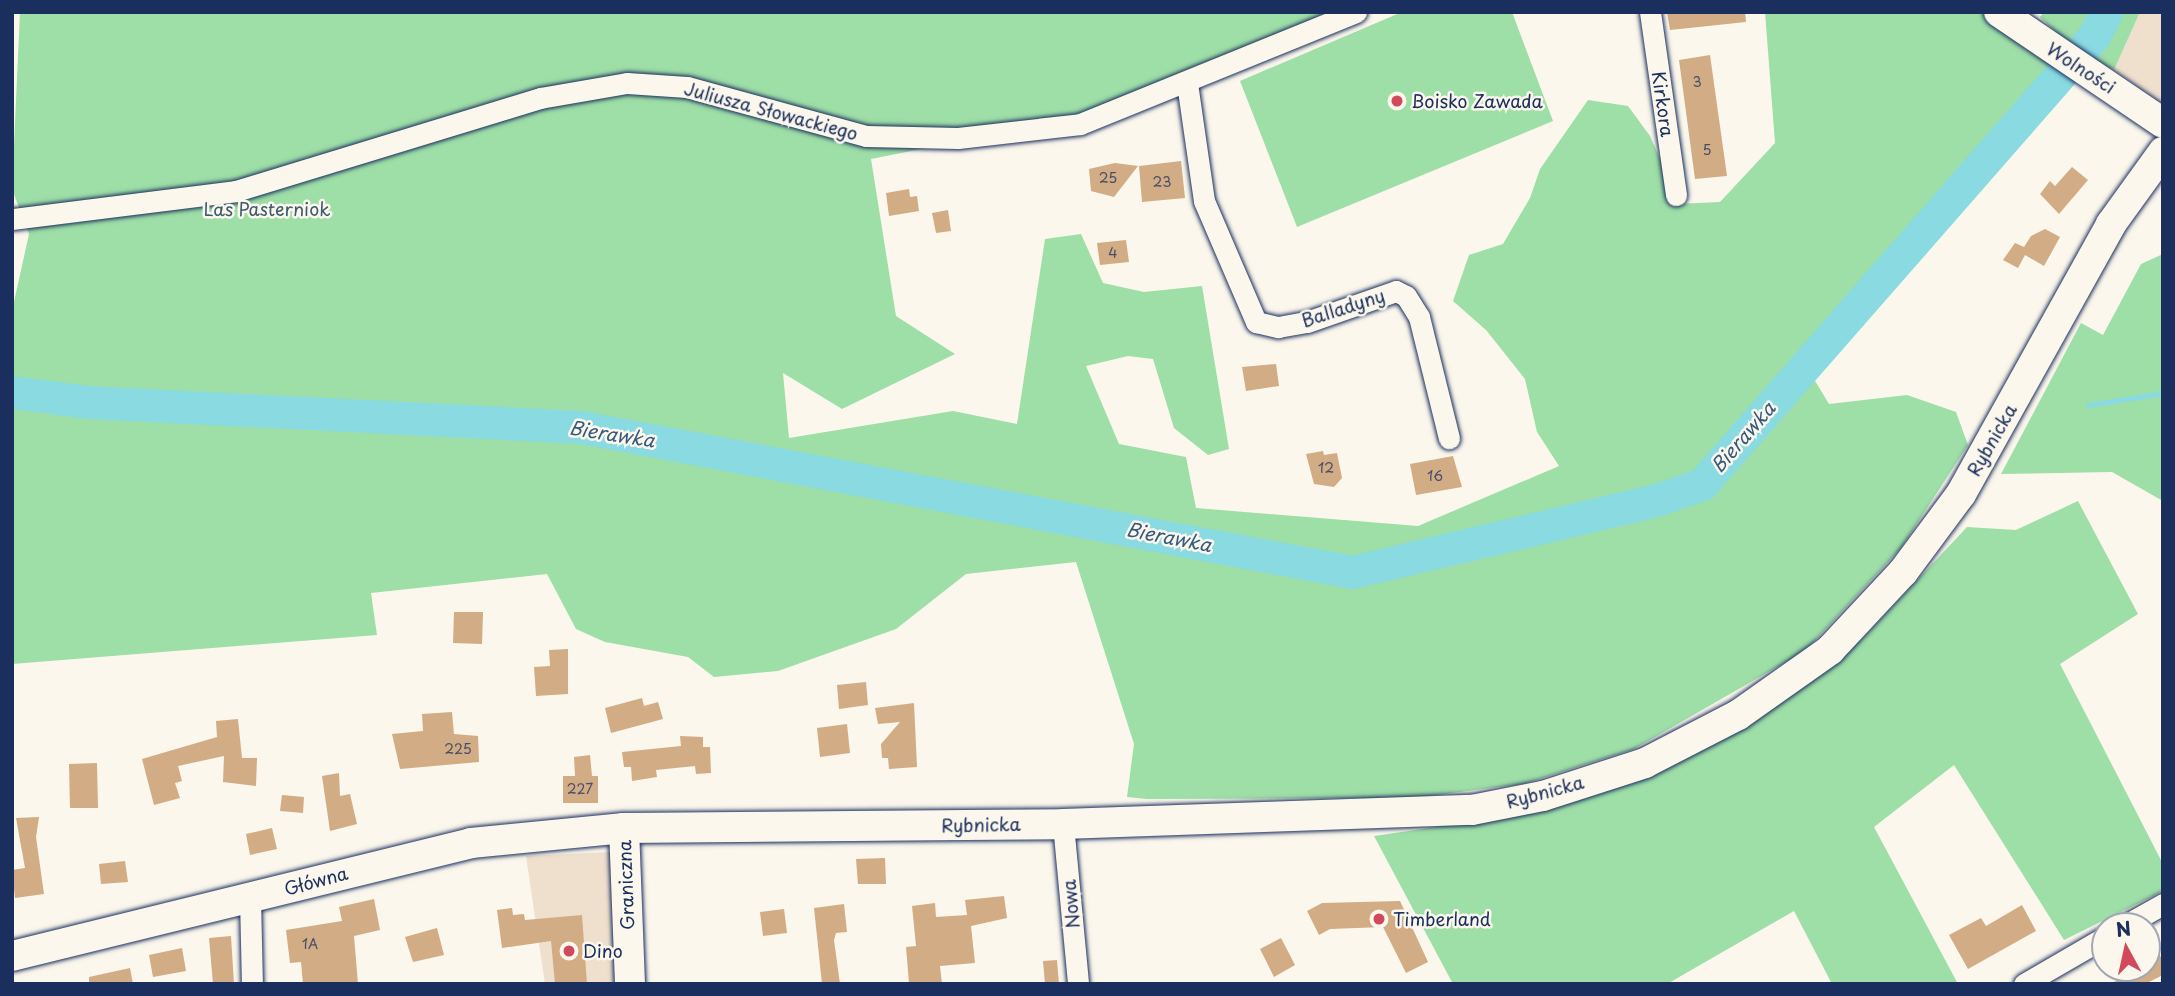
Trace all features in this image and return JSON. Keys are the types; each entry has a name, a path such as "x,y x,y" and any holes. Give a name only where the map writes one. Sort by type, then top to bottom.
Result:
{"main road":[{"name":"Wolności","path":"1999,12 2163,122"},
{"name":"Rybnicka","path":"625,828 1063,824 1472,810 1543,796 1645,763 1738,715 1830,649 1938,529 2012,407 2111,224 2163,152"},
{"name":"Główna","path":"12,956 471,843 625,828"},
{"name":"Graniczna","path":"625,828 630,984"}],"street":[{"name":"Juliusza Słowackiego","path":"12,219 236,191 540,98 591,87 627,83 687,87 829,128 902,139 994,135 1080,124 1187,83 1356,12"},
{"name":"Kirkora","path":"1650,12 1676,195"},
{"name":"Balladyny","path":"1187,83 1204,201 1256,323 1278,327 1307,322 1396,291 1406,296 1419,317 1449,438"},
{"name":"Nowa","path":"1063,824 1078,984"},
{"path":"250,898 252,984"},
{"path":"2024,984 2091,945"}],"shaded area":[{"path":"2140,12 2163,12 2163,104 2114,70"},
{"path":"612,852 620,984 545,984 526,856"}],"green space":[{"name":"Las Pasterniok","path":"20,12 1338,12 1087,116 871,159 896,316 955,354 842,409 783,373 789,438 953,411 1017,424 1045,239 1081,234 1103,283 1144,292 1202,286 1229,449 1208,455 1174,428 1153,359 1128,356 1086,366 1119,444 1186,457 1196,508 1418,526 1559,466 1537,432 1525,379 1486,330 1453,301 1469,255 1503,244 1530,198 1540,169 1588,100 1628,106 1650,136 1676,195 1675,204 1720,202 1775,143 1765,12 1980,12 2057,67 1800,356 1829,404 1907,395 1956,412 1968,445 1901,548 1805,651 1634,749 1523,784 1412,798 1147,799 1127,797 1134,744 1076,562 966,574 896,629 778,671 714,677 688,657 605,642 576,629 547,574 371,593 377,635 12,664 12,393 164,413 310,424 264,406 12,384 12,311 29,234 12,189"},
{"name":"Boisko Zawada","path":"1402,12 1512,12 1553,121 1297,227 1240,81"},
{"path":"2044,12 2140,12 2114,70 2074,49 2040,17"},
{"path":"2163,254 2163,501 2112,472 2001,474 2081,323 2103,335 2141,264"},
{"path":"2078,501 2138,614 2060,664 2163,864 2163,891 2121,912 2091,912 2091,927 2064,940 1954,765 1874,827 1958,984 1832,984 1794,911 1667,984 1453,984 1374,836 1533,813 1759,718 1862,639 1967,527 2016,530"}],"building":[{"path":"1667,12 1745,12 1746,22 1670,30"},
{"path":"1710,55 1727,176 1695,179 1679,60"},
{"path":"1181,161 1185,198 1142,202 1139,166"},
{"path":"1115,163 1138,166 1114,197 1091,191 1089,169"},
{"path":"2072,167 2088,180 2059,214 2040,194 2050,181 2055,186"},
{"path":"909,189 910,197 917,196 919,211 889,216 886,193"},
{"path":"948,210 951,231 936,233 932,213"},
{"path":"2045,229 2060,237 2044,266 2025,255 2018,268 2003,260 2015,243 2024,247 2031,236"},
{"path":"1126,240 1129,262 1100,265 1097,243"},
{"path":"1276,364 1279,386 1246,391 1242,367"},
{"path":"1323,451 1324,455 1337,453 1342,478 1334,487 1314,484 1306,454"},
{"path":"1453,456 1462,487 1416,495 1410,464"},
{"path":"454,612 483,612 482,644 453,643"},
{"path":"568,649 568,694 536,696 534,667 550,666 549,650"},
{"path":"866,682 868,705 839,709 837,685"},
{"path":"642,698 644,706 658,702 663,719 611,733 605,708"},
{"path":"914,703 917,767 889,769 888,758 882,758 881,744 900,722 878,724 875,708"},
{"path":"452,712 454,734 478,736 479,762 400,769 392,734 423,731 422,714"},
{"path":"238,719 242,758 257,758 256,786 223,782 224,756 178,766 182,781 175,783 180,798 154,805 142,759 217,737 216,721"},
{"path":"847,724 850,753 820,757 817,728"},
{"path":"680,736 703,737 703,747 710,747 711,773 696,774 695,766 656,770 657,777 632,781 631,767 624,767 622,752 681,746"},
{"path":"590,755 592,776 598,776 598,803 563,803 563,776 575,776 574,757"},
{"path":"97,763 98,808 70,808 69,764"},
{"path":"339,773 340,796 350,794 357,824 330,831 322,776"},
{"path":"282,795 304,797 303,813 280,811"},
{"path":"39,817 36,837 44,894 15,898 12,870 25,868 16,818"},
{"path":"272,828 277,849 250,855 246,834"},
{"path":"885,858 886,884 858,884 856,859"},
{"path":"125,861 128,882 101,884 99,864"},
{"path":"1004,896 1007,918 971,926 975,963 940,966 942,984 909,983 906,947 916,946 912,906 935,903 936,917 967,915 965,900"},
{"path":"374,899 380,930 354,936 358,984 303,984 301,962 290,963 286,930 342,921 339,907"},
{"path":"1400,901 1428,962 1406,973 1383,927 1330,929 1319,935 1307,911 1322,903"},
{"path":"844,904 847,932 836,933 834,940 840,984 822,984 814,908"},
{"path":"2022,905 2036,931 1968,969 1949,935 1981,918 1986,926"},
{"path":"512,908 513,915 524,914 525,920 582,915 587,984 555,984 551,941 502,948 497,910"},
{"path":"784,909 787,933 763,936 760,912"},
{"path":"437,928 444,955 413,962 405,937"},
{"path":"231,936 234,984 213,984 209,938"},
{"path":"1281,938 1295,965 1274,977 1260,949"},
{"path":"182,948 186,971 153,977 149,955"},
{"path":"2161,957 2163,961 2161,976"},
{"path":"1057,960 1059,984 1045,984 1043,961"},
{"path":"130,968 133,984 89,984 89,977"},
{"path":"2114,982 2149,982 2145,984 2109,984"}],"waterway":[{"name":"Bierawka","path":"12,392 89,402 581,427 1352,572 1653,501 1702,484 2094,36 2106,12"},
{"path":"2088,405 2163,393"}],"place":[{"name":"Boisko Zawada","path":"1397,101"},
{"name":"Timberland","path":"1379,919"},
{"name":"Dino","path":"569,951"}]}
